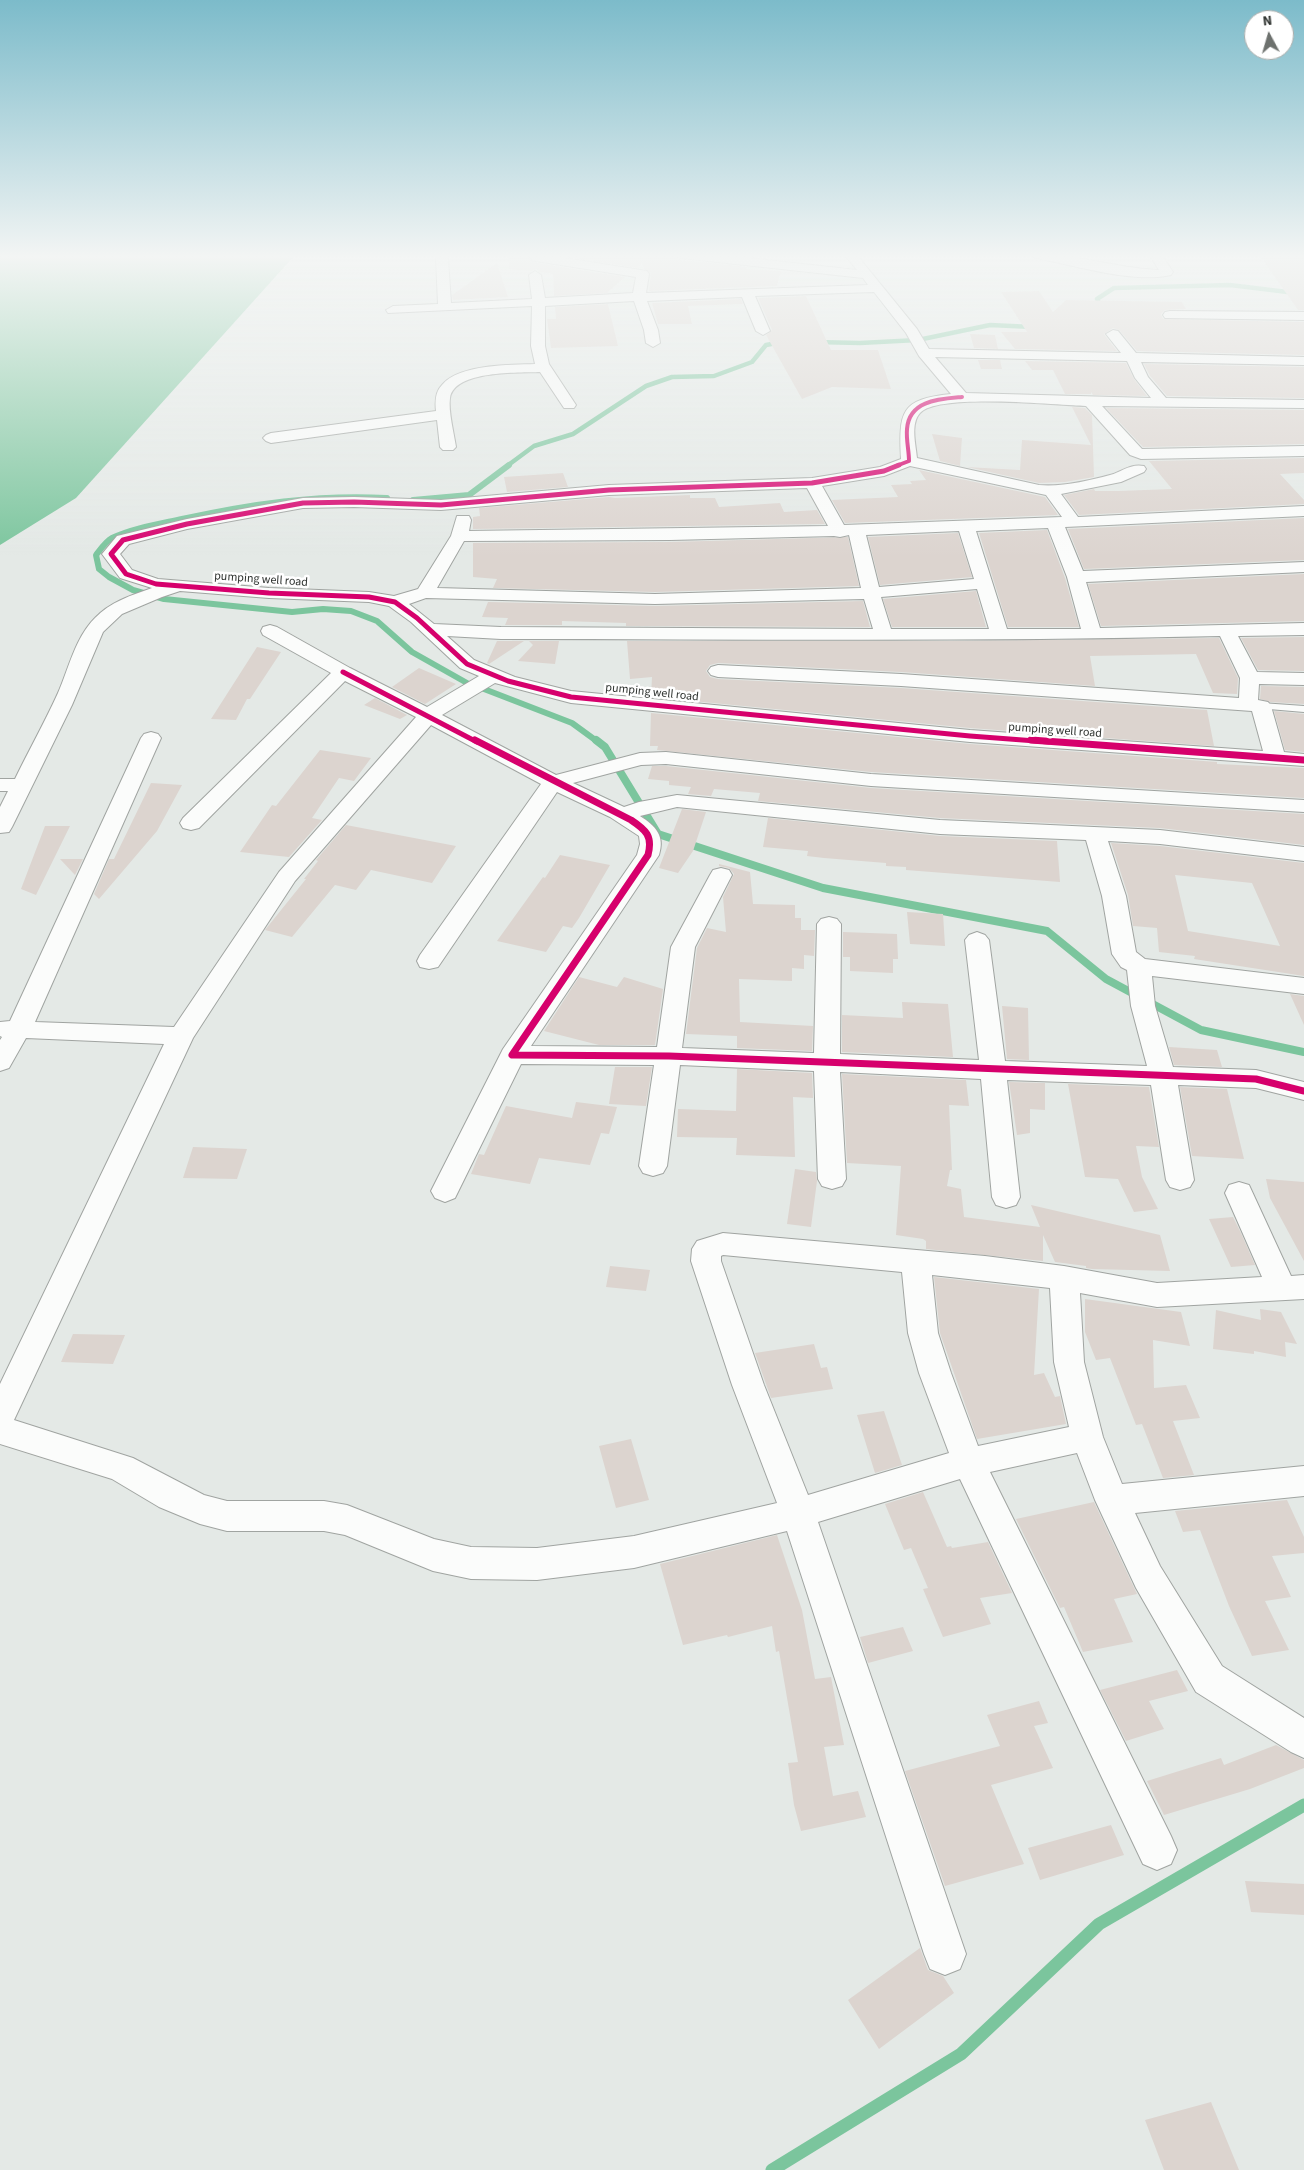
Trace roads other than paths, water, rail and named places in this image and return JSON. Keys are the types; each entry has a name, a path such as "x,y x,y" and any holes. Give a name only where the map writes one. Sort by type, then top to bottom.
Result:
{"street":[{"path":"541,355 544,368 569,405"},
{"path":"927,355 962,397"},
{"path":"1106,355 1304,361"},
{"path":"1132,356 1142,378 1162,403"},
{"path":"448,447 443,396 448,384 459,378 494,371 544,368"},
{"path":"1138,469 1115,479 1051,491 909,462 908,421 916,409 924,402 962,397 1090,402 1304,404"},
{"path":"1090,402 1135,452 1141,454 1304,451"},
{"path":"271,438 315,434 394,420 445,414"},
{"name":"pumping well road","path":"909,462 884,471 812,483 609,490 441,505 354,502 303,503 196,522 123,540 111,554 126,574 156,584 269,593 369,597 395,602 467,664 508,681 571,697 970,736 1304,760"},
{"path":"812,483 849,532 884,635"},
{"path":"1051,491 1074,523"},
{"path":"425,593 459,536 468,502"},
{"path":"459,536 628,537 849,532 1055,524 1304,511"},
{"path":"1055,524 1076,577 1092,634"},
{"path":"966,526 1000,635"},
{"path":"1076,577 1304,567"},
{"path":"395,602 425,593 655,600 871,593 985,584"},
{"path":"0,827 68,694 91,638 100,623 134,601 179,586"},
{"path":"428,629 502,634 884,635 1092,634 1304,629"},
{"path":"270,631 343,672 429,715 553,782 632,812 648,832 650,839 648,855 512,1056 444,1192"},
{"path":"1226,631 1250,678 1255,705 1275,758"},
{"path":"718,671 901,680 1255,705"},
{"path":"191,823 343,672"},
{"path":"0,1417 182,1036 287,877 429,715 494,675"},
{"path":"1250,678 1304,679"},
{"path":"0,1062 10,1029 151,738"},
{"path":"428,961 553,782 640,759 666,758 872,780 1304,806"},
{"path":"0,785 22,785"},
{"path":"632,812 677,801 940,826 1160,837 1304,854"},
{"path":"1095,834 1114,896 1124,954 1130,962 1139,966 1304,986"},
{"path":"653,1166 683,947 721,875"},
{"path":"829,924 826,1062 832,1179"},
{"path":"977,940 1006,1197"},
{"path":"1139,966 1143,999 1164,1076 1180,1180"},
{"path":"10,1029 182,1036"},
{"path":"512,1056 669,1056 1256,1079 1304,1091"},
{"path":"945,1954 798,1513 748,1385 706,1261 707,1249 723,1244 985,1268 1064,1278 1157,1295 1293,1287 1239,1193"},
{"path":"916,1262 923,1333 935,1373 968,1462 1157,1850"},
{"path":"1064,1278 1069,1362 1087,1437 1112,1500 1148,1577 1209,1678 1304,1739"},
{"path":"0,1430 121,1468 200,1509 227,1516 324,1516 347,1520 434,1555 471,1563 537,1564 634,1552 798,1513 968,1462 1087,1437"},
{"path":"1112,1500 1304,1481"}],"lane":[{"path":"1255,705 1304,709"}],"waterway":[{"path":"507,466 534,446 573,434 646,386 672,377 714,376 752,362 758,355"},
{"path":"413,500 469,495 509,465"},
{"path":"387,498 335,497 284,501 233,509 146,527 108,541 96,555 99,569 109,577 133,590 164,599 292,612 323,609 351,611 377,621 412,652 467,683"},
{"path":"484,689 572,723 598,742"},
{"path":"596,740 605,747 658,834 823,888 1047,931 1106,979 1201,1030 1304,1052"},
{"path":"772,2170 961,2054 1099,1924 1304,1805"}]}
